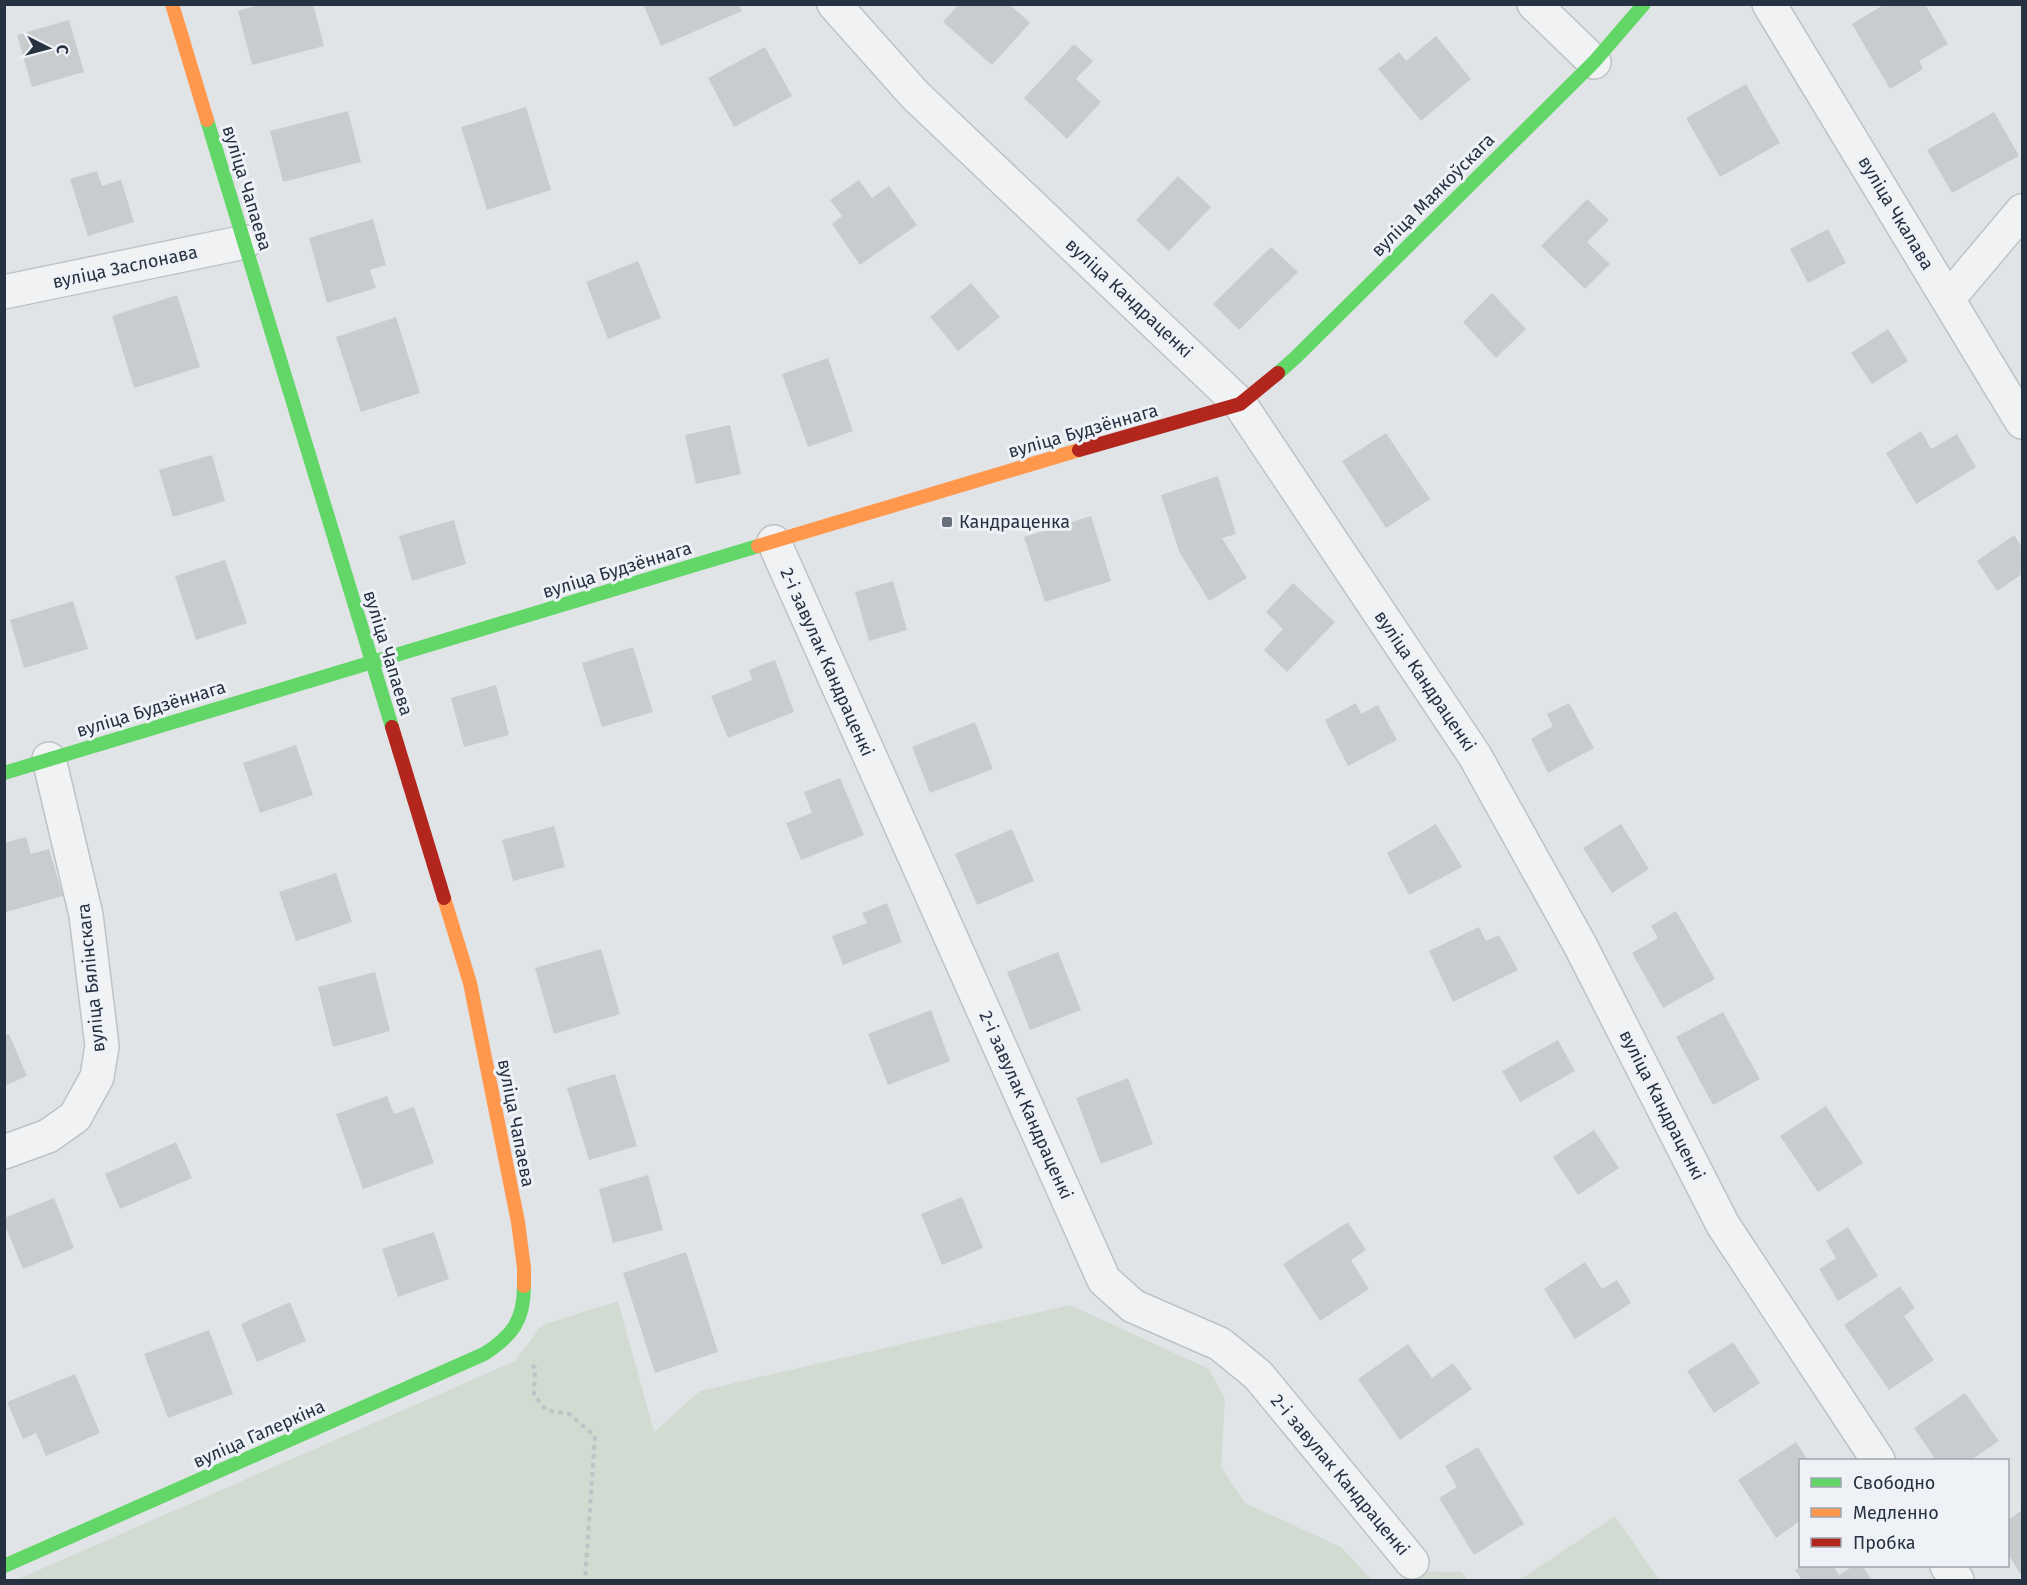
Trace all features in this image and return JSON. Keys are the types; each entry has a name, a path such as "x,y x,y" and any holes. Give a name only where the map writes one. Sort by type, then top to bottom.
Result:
{"street":[{"name":"вуліца Чапаева","path":"172,4 470,983 518,1222 524,1268 524,1298 519,1320"},
{"name":"вуліца Кандраценкі","path":"834,4 915,95 1240,404 1475,756 1579,943 1723,1224 1877,1459"},
{"path":"1534,4 1594,62"},
{"name":"вуліца Маякоўскага","path":"1240,404 1295,358 1594,62 1644,4"},
{"name":"вуліца Чкалава","path":"1769,4 2022,422"},
{"path":"1948,299 2022,211"},
{"name":"вуліца Заслонава","path":"4,292 245,242"},
{"name":"вуліца Будзённага","path":"4,773 1050,458 1240,404"},
{"name":"2-і завулак Кандраценкі","path":"774,542 1104,1280 1133,1306 1220,1344 1258,1375 1412,1562"},
{"name":"вуліца Бялінскага","path":"4,1152 48,1136 75,1117 98,1077 102,1046 86,915 49,759"},
{"name":"вуліца Галеркіна","path":"4,1566 484,1354 504,1341 519,1320"},
{"path":"1948,1567 1957,1581"}],"path":[{"path":"504,1341 535,1368 534,1395 546,1410 569,1414 595,1436 585,1581"}],"shaded area":[{"path":"618,1301 654,1432 700,1391 1070,1305 1209,1369 1225,1399 1221,1467 1245,1503 1341,1547 1372,1580 16,1580 515,1361 542,1325"},
{"path":"1615,1516 1659,1580 1520,1580"},
{"path":"1420,1571 1461,1572 1468,1580 1406,1580"}],"building":[{"path":"262,4 313,4 324,46 252,65 238,11"},
{"path":"643,4 739,4 742,11 661,46"},
{"path":"959,4 1009,4 1030,23 992,65 943,22"},
{"path":"1885,4 1925,4 1948,44 1919,61 1923,69 1890,89 1852,24"},
{"path":"69,20 84,72 32,87 17,35"},
{"path":"1436,36 1471,79 1421,121 1378,69 1399,52 1406,61"},
{"path":"1074,44 1093,61 1076,79 1101,102 1067,139 1024,98"},
{"path":"765,47 792,96 734,127 708,78"},
{"path":"1746,84 1780,143 1720,177 1686,118"},
{"path":"526,107 551,190 487,210 461,127"},
{"path":"348,111 361,162 283,182 270,131"},
{"path":"1994,112 2019,156 1952,193 1927,150"},
{"path":"97,171 102,186 121,180 134,222 88,236 70,179"},
{"path":"1178,176 1211,207 1169,251 1136,220"},
{"path":"859,180 872,198 889,186 917,225 860,265 832,224 842,216 830,200"},
{"path":"1587,199 1609,220 1587,242 1610,264 1585,289 1541,246"},
{"path":"373,219 386,265 370,270 376,288 327,303 309,238"},
{"path":"1828,229 1846,263 1808,283 1790,249"},
{"path":"1271,247 1298,272 1239,330 1213,304"},
{"path":"638,261 661,318 608,339 586,282"},
{"path":"971,283 1000,317 958,351 930,317"},
{"path":"1492,293 1526,329 1496,358 1463,322"},
{"path":"177,295 200,367 134,388 112,316"},
{"path":"396,317 420,393 361,412 336,337"},
{"path":"1888,329 1908,361 1872,384 1851,353"},
{"path":"828,358 853,431 808,447 782,374"},
{"path":"730,425 741,474 696,484 685,435"},
{"path":"1921,431 1931,449 1957,434 1976,467 1916,504 1886,453"},
{"path":"1386,433 1430,499 1386,528 1342,461"},
{"path":"212,455 225,501 173,517 159,470"},
{"path":"1218,476 1236,534 1222,538 1247,578 1209,601 1179,551 1161,495"},
{"path":"1091,516 1111,581 1045,602 1024,537"},
{"path":"454,520 466,564 412,581 399,536"},
{"path":"2014,535 2022,547 2022,574 1997,591 1977,561"},
{"path":"225,560 247,623 196,640 175,576"},
{"path":"893,581 907,630 869,641 855,592"},
{"path":"1293,583 1335,622 1287,672 1264,650 1283,629 1266,612"},
{"path":"73,601 88,649 24,668 10,620"},
{"path":"633,647 653,712 602,727 582,663"},
{"path":"775,660 794,712 728,738 711,696 752,680 749,670"},
{"path":"496,685 509,735 464,747 451,698"},
{"path":"1356,703 1361,714 1378,705 1397,740 1348,766 1325,720"},
{"path":"1569,703 1594,748 1548,773 1531,739 1553,726 1547,714"},
{"path":"975,722 993,769 930,793 912,747"},
{"path":"296,745 313,795 260,813 243,763"},
{"path":"840,778 864,835 801,860 786,823 812,813 804,792"},
{"path":"1436,824 1462,867 1409,895 1387,853"},
{"path":"1621,824 1649,869 1612,893 1583,848"},
{"path":"554,826 565,867 513,881 502,840"},
{"path":"1012,829 1034,881 977,905 955,854"},
{"path":"26,837 31,854 49,849 63,896 6,912 4,843"},
{"path":"336,873 352,922 296,941 279,892"},
{"path":"887,903 902,942 843,965 832,936 867,923 862,913"},
{"path":"1676,911 1715,979 1663,1008 1632,953 1658,938 1651,926"},
{"path":"1479,927 1486,941 1499,935 1518,970 1453,1002 1429,951"},
{"path":"601,949 620,1014 554,1034 535,968"},
{"path":"1058,952 1081,1010 1030,1030 1007,972"},
{"path":"375,972 390,1031 333,1047 318,987"},
{"path":"931,1010 950,1061 888,1085 868,1034"},
{"path":"1723,1012 1760,1079 1713,1105 1676,1037"},
{"path":"9,1034 27,1076 4,1086 4,1036"},
{"path":"1558,1040 1575,1071 1520,1102 1502,1071"},
{"path":"615,1074 637,1146 589,1160 567,1088"},
{"path":"1128,1078 1153,1144 1101,1164 1076,1098"},
{"path":"387,1096 394,1114 414,1107 434,1163 363,1189 336,1114"},
{"path":"1826,1106 1863,1163 1818,1192 1780,1136"},
{"path":"1594,1130 1619,1168 1578,1195 1553,1157"},
{"path":"176,1142 192,1178 120,1209 105,1174"},
{"path":"648,1175 663,1230 613,1243 599,1189"},
{"path":"962,1197 983,1248 942,1265 921,1214"},
{"path":"54,1198 74,1248 23,1269 4,1218"},
{"path":"1348,1222 1366,1250 1351,1260 1369,1289 1320,1321 1283,1264"},
{"path":"1848,1227 1878,1276 1838,1301 1819,1269 1836,1258 1826,1241"},
{"path":"434,1232 449,1279 398,1297 382,1249"},
{"path":"686,1252 718,1352 655,1373 623,1273"},
{"path":"1585,1262 1602,1289 1617,1280 1631,1303 1575,1339 1544,1289"},
{"path":"1900,1286 1915,1308 1904,1316 1934,1360 1889,1390 1844,1325"},
{"path":"290,1302 306,1341 257,1362 241,1324"},
{"path":"209,1330 233,1394 168,1418 144,1354"},
{"path":"1733,1342 1760,1383 1714,1413 1687,1371"},
{"path":"1408,1344 1432,1378 1453,1363 1472,1389 1400,1440 1358,1379"},
{"path":"75,1374 100,1433 46,1456 36,1433 23,1439 7,1402"},
{"path":"1965,1393 1999,1441 1972,1459 1935,1459 1914,1428"},
{"path":"1796,1442 1807,1459 1799,1459 1799,1522 1776,1538 1738,1480"},
{"path":"1478,1447 1524,1524 1474,1555 1439,1498 1457,1487 1445,1466"},
{"path":"2022,1510 2022,1575 2009,1556 2009,1519"},
{"path":"1800,1567 1834,1567 1839,1575 1851,1567 1863,1567 1872,1580 1802,1580 1795,1570"}],"traffic: fast":[{"path":"1278,373 1594,62 1644,4"},
{"path":"207,120 392,727"},
{"path":"4,773 758,546"},
{"path":"4,1566 484,1354 502,1341 515,1326 522,1309 524,1286"}],"traffic: slow":[{"path":"172,4 207,120"},
{"path":"758,546 1079,450"},
{"path":"444,898 470,983 518,1222 524,1286"}],"traffic: jam":[{"path":"1079,450 1240,404 1278,373"},
{"path":"392,727 444,898"}],"place":[{"name":"Кандраценка","path":"947,522"}]}
